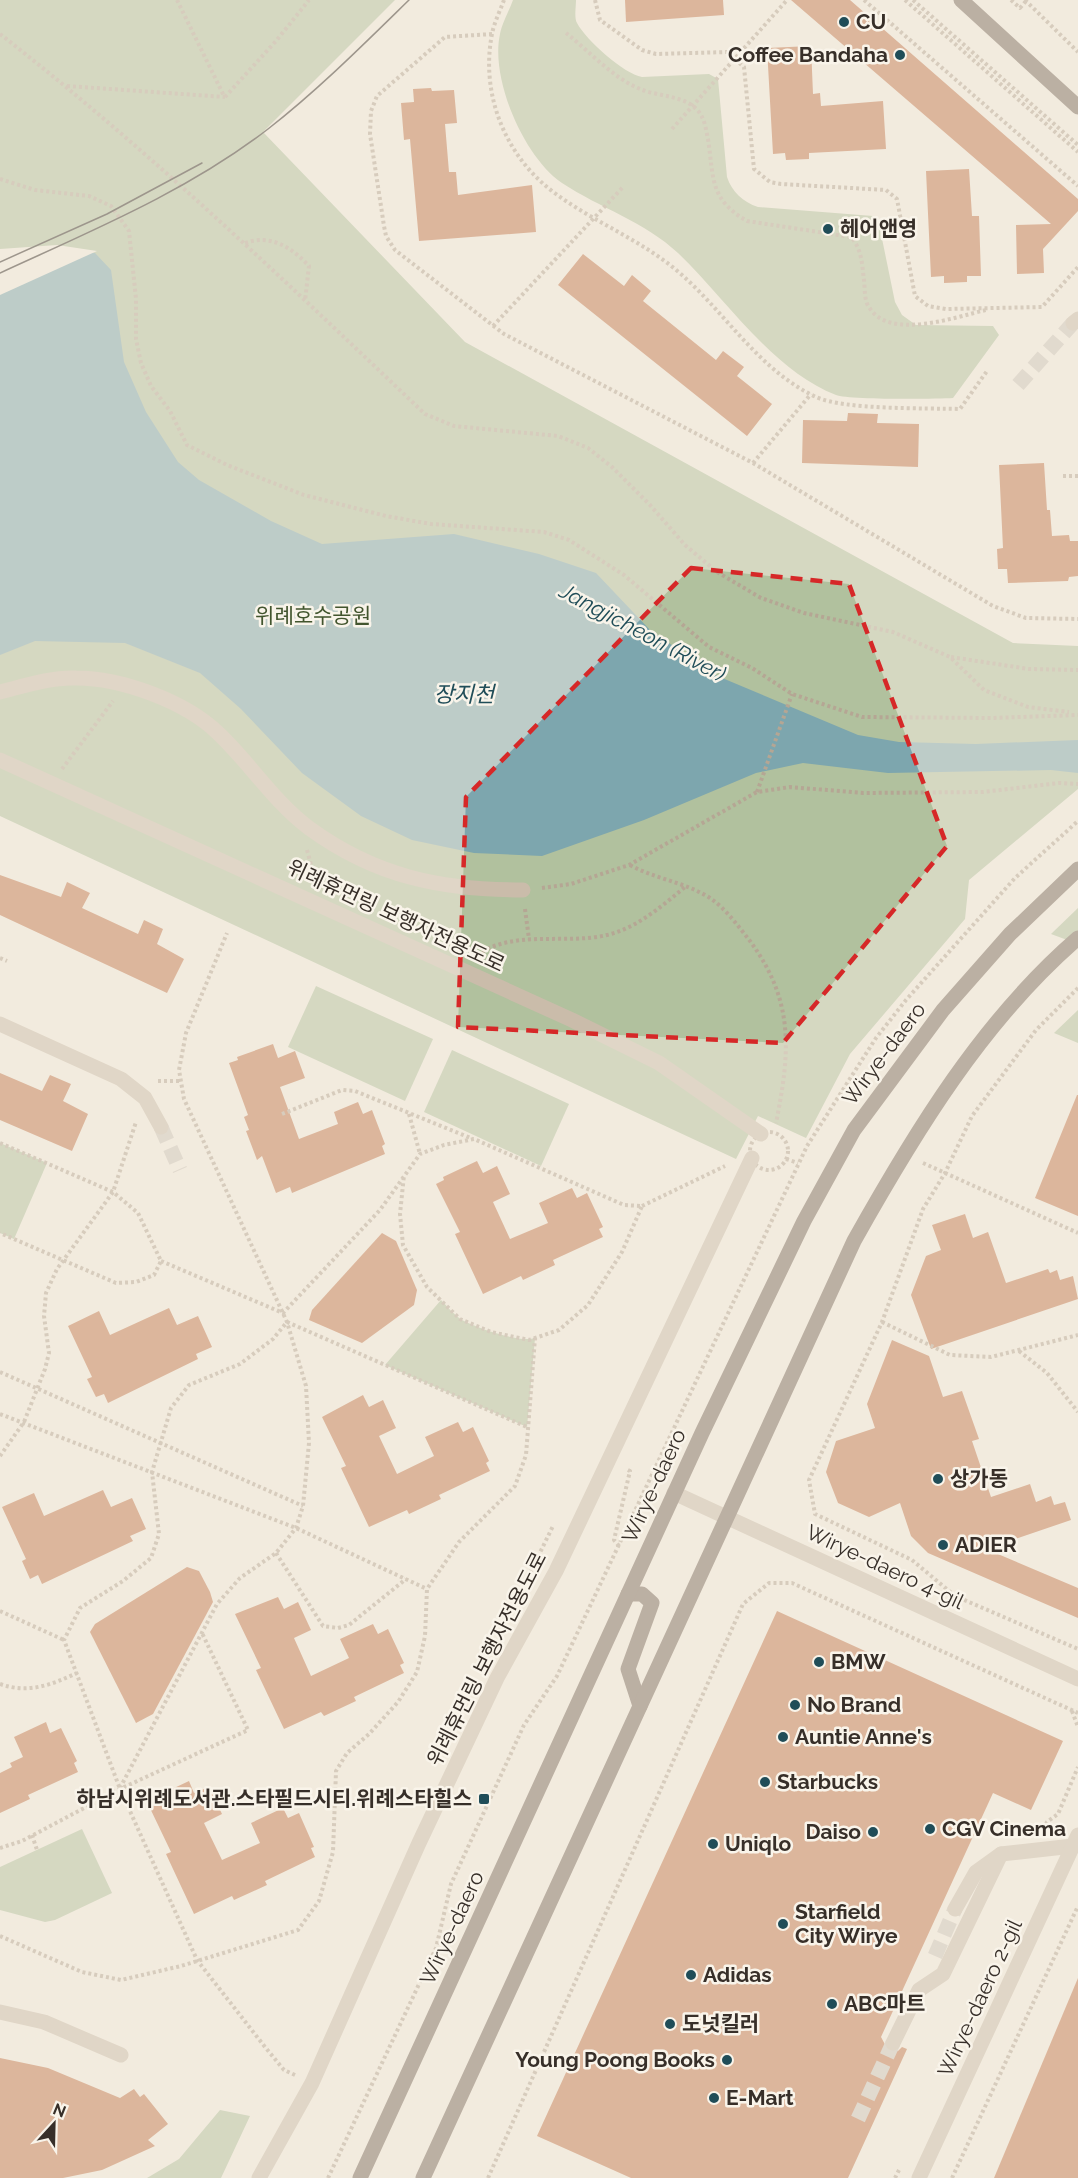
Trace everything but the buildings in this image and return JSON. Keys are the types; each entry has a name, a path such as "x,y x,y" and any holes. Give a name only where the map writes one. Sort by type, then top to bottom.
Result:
{"main road":[{"path":"962,0 1078,107"},
{"name":"Wirye-daero","path":"360,2178 674,1493 804,1221 854,1130 943,1010 1010,934 1078,869"},
{"path":"423,2178 854,1241 904,1155 980,1042 1057,956 1078,938"},
{"path":"628,1594 642,1594 652,1603 628,1669 640,1706"}],"street":[{"name":"위례휴먼링 보행자전용도로","path":"0,692 76,678 157,694 193,713 218,733 257,779 300,820 350,854 423,881 473,890 523,890"},
{"name":"위례휴먼링 보행자전용도로","path":"0,760 52,781 321,904 659,1063 768,1133"},
{"path":"0,1024 121,1079 145,1098 161,1127"},
{"name":"위례휴먼링 보행자전용도로","path":"259,2178 312,2083 419,1843 492,1688 556,1571 752,1158"},
{"name":"Wirye-daero 4-gil","path":"674,1493 1078,1679"},
{"path":"955,1909 976,1872 1001,1854 1035,1850 1076,1840"},
{"name":"Wirye-daero 2-gil","path":"919,2178 1076,1840"},
{"path":"893,2043 919,1990 942,1974 1001,1854"},
{"path":"0,2012 44,2022 121,2055"}],"path":[{"path":"177,0 225,97"},
{"path":"225,97 276,41 309,0"},
{"path":"504,0 492,34 492,87 498,123 522,164 556,194 661,257 683,276 779,373 811,394 842,404 960,409 987,371"},
{"path":"595,0 600,20 642,50 656,54 727,52 744,67 754,169 770,182 886,190 897,199 915,296 928,306 946,309 1042,307 1078,267"},
{"path":"672,129 787,0"},
{"path":"864,0 1078,186"},
{"path":"905,0 1078,152"},
{"path":"913,0 1078,145"},
{"path":"1011,0 1020,8 1025,1 1078,52"},
{"path":"566,33 617,75 639,89 693,106 701,114 706,127 716,193 726,206 747,221 851,237 859,245 867,306 877,317 892,324 916,325 997,308"},
{"path":"0,34 66,86 245,243 424,414 454,426 558,436 588,447 635,489 685,545 717,572 761,598 804,613 892,632 950,657 1029,669 1078,670"},
{"path":"492,34 445,38 377,96 371,111 370,134 384,226 395,249 513,339 753,463 993,606 1026,618 1078,619"},
{"path":"66,86 225,97"},
{"path":"0,179 35,190 89,196 111,206 129,231 136,299 136,339 141,363 151,386 170,411 188,445 227,465 304,495 386,516 431,524 544,532 569,540 624,575 709,647 752,668 792,694 862,717 991,718 1078,714"},
{"path":"493,326 623,187"},
{"path":"245,243 258,239 274,241 294,250 309,266 305,301"},
{"path":"753,463 811,394"},
{"path":"1063,476 1078,476"},
{"path":"950,657 984,690 1028,707 1078,714"},
{"path":"52,781 125,686"},
{"path":"758,792 792,694"},
{"path":"529,939 523,890 571,884 629,865 758,792 790,787 863,793 983,792 1059,783 1078,784"},
{"path":"300,820 321,904"},
{"path":"328,2178 436,1948 451,1884 524,1725 557,1676 798,1163 876,1038 1015,878 1078,821"},
{"path":"629,865 686,886 711,899 743,932 762,958 777,987 783,1008 788,1044 785,1075 768,1133"},
{"path":"458,967 486,948 529,939 571,939 608,935 632,926 686,886"},
{"path":"120,1789 217,1604 240,1578 276,1553 296,1528 303,1506 309,1443 306,1386 287,1322 184,1099 181,1082 180,1070 186,1032 227,933"},
{"path":"0,958 7,961"},
{"path":"1078,988 1036,1030 972,1116 945,1173 923,1209 916,1234 882,1322 809,1480 815,1514 912,1560 955,1596 1078,1649"},
{"path":"282,1114 342,1090 355,1091 474,1139 624,1205 642,1206 733,1162"},
{"path":"409,1113 420,1154"},
{"path":"0,1456 24,1422 38,1388 48,1353 44,1316 46,1293 63,1260 113,1192 136,1126 135,1119"},
{"path":"283,1313 380,1210 420,1154 474,1139"},
{"path":"0,1143 113,1192 138,1213 161,1261 283,1313"},
{"path":"904,1155 1078,1232"},
{"path":"786,1158 798,1163"},
{"path":"404,1175 400,1214 403,1245 428,1287 460,1319 491,1332 529,1340 559,1330 588,1305 622,1252 642,1206"},
{"path":"0,1233 116,1283 136,1282 154,1275 161,1261"},
{"path":"287,1322 527,1426"},
{"path":"64,1640 80,1608 123,1581 152,1558 159,1534 152,1472 171,1408 189,1385 240,1364 273,1339 287,1322"},
{"path":"882,1322 950,1355 991,1357 1078,1335"},
{"path":"0,1936 82,1972 121,1980 146,1976 298,1930 319,1901 333,1852 336,1771 347,1753 369,1734 398,1702 417,1672 425,1636 427,1589 459,1542 515,1486 526,1455 535,1338"},
{"path":"1018,1351 1047,1373 1078,1412"},
{"path":"0,1372 303,1506"},
{"path":"0,1414 296,1528 427,1589"},
{"path":"0,1447 6,1448"},
{"path":"608,1459 630,1471 614,1540 619,1546"},
{"path":"276,1553 323,1626 339,1628 349,1625 406,1579"},
{"path":"488,2178 743,1604 760,1590 769,1583 792,1583 1078,1713"},
{"path":"0,1611 64,1640 120,1789 197,1960 284,2070 312,2083"},
{"path":"0,1848 32,1835 120,1789 248,1730 202,1633"},
{"path":"0,1684 26,1689 37,1688 48,1686 77,1673"},
{"path":"1071,1710 1078,1727"},
{"path":"1035,1850 1047,1822 1058,1814 1078,1767"},
{"path":"32,1835 37,1850"},
{"path":"952,2178 1078,1906"},
{"path":"895,2178 903,2163"}],"highlighted area":[{"path":"691,568 849,584 947,846 783,1043 458,1027 466,797"}],"green space":[{"name":"위례호수공원","path":"0,0 395,0 263,132 465,342 1013,643 1078,646 1078,789 969,880 965,919 850,1054 806,1138 758,1116 736,1159 0,816"},
{"path":"513,0 576,0 577,23 588,38 606,55 634,75 642,77 709,74 718,79 727,177 735,192 748,202 758,207 873,216 879,224 895,302 902,315 916,325 993,326 999,335 953,398 844,397 813,384 771,352 696,271 665,242 562,183 548,171 535,155 513,116 500,73 498,52 500,34"},
{"path":"1078,908 1078,944 1051,934"},
{"path":"316,986 433,1039 405,1101 288,1047"},
{"path":"1078,1010 1078,1043 1054,1033"},
{"path":"452,1050 569,1104 541,1166 424,1112"},
{"path":"0,1143 47,1163 14,1239 0,1233"},
{"path":"441,1300 459,1318 477,1327 509,1337 535,1338 527,1427 385,1365"},
{"path":"82,1829 112,1893 55,1920 45,1922 0,1910 0,1867"},
{"path":"220,2110 250,2116 221,2178 147,2178 179,2159"}],"water":[{"name":"장지천","path":"0,252 95,253 111,270 124,362 146,412 178,462 199,480 271,521 322,544 454,534 539,554 596,573 650,630 715,675 858,735 899,742 976,744 1078,740 1078,773 1051,770 888,773 803,763 756,773 644,820 542,856 474,853 412,840 361,816 302,773 241,709 200,673 125,643 35,641 0,655"}],"pier":[{"path":"57,245 97,251 0,295 0,249"}],"tunnel":[{"path":"1018,385 1073,323"},
{"path":"161,1127 180,1170"},
{"path":"935,1956 955,1909"},
{"path":"858,2119 893,2043"}],"tram line":[{"path":"0,273 172,191 237,151 305,99 409,0"},
{"path":"0,262 107,214 202,163"}],"place":[{"name":"CU","path":"844,22"},
{"name":"Coffee Bandaha","path":"900,55"},
{"name":"헤어앤영","path":"828,229"},
{"name":"상가동","path":"938,1479"},
{"name":"ADIER","path":"943,1545"},
{"name":"BMW","path":"819,1662"},
{"name":"No Brand","path":"795,1705"},
{"name":"Auntie Anne's","path":"783,1737"},
{"name":"Starbucks","path":"765,1782"},
{"name":"하남시위례도서관.스타필드시티.위례스타힐스","path":"484,1799"},
{"name":"CGV Cinema","path":"930,1829"},
{"name":"Daiso","path":"873,1832"},
{"name":"Uniqlo","path":"713,1844"},
{"name":"Starfield City Wirye","path":"783,1924"},
{"name":"Adidas","path":"691,1975"},
{"name":"ABC마트","path":"832,2004"},
{"name":"도넛킬러","path":"670,2024"},
{"name":"Young Poong Books","path":"727,2060"},
{"name":"E-Mart","path":"714,2098"}],"water label":[{"name":"Jangjicheon (River)","path":"643,632"}]}
